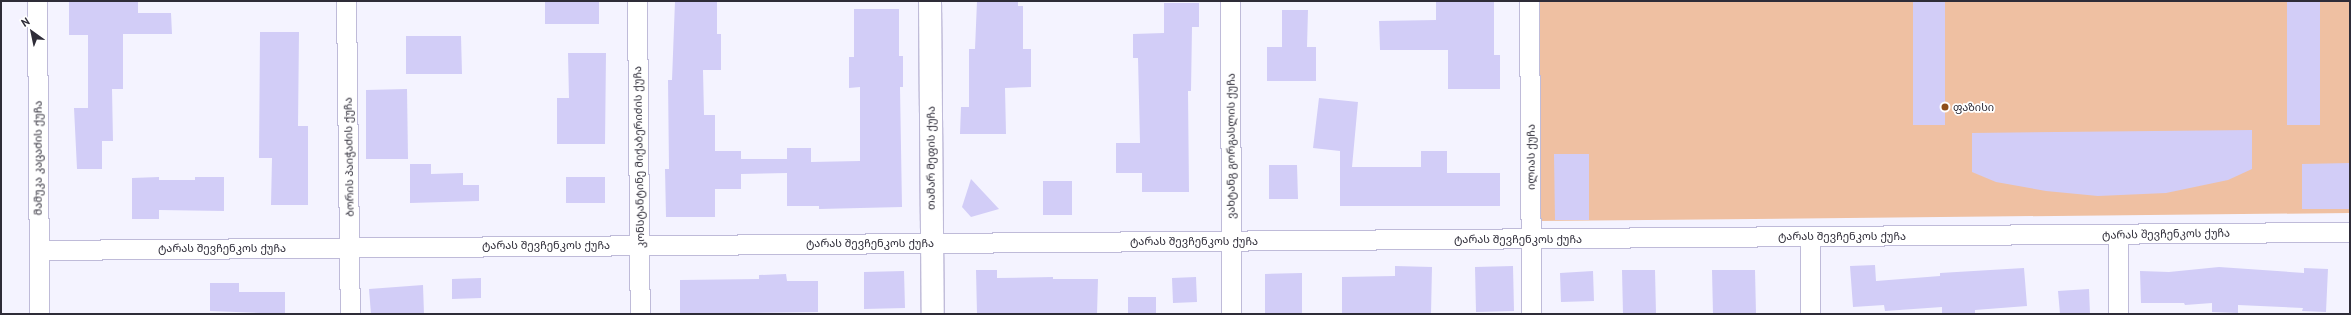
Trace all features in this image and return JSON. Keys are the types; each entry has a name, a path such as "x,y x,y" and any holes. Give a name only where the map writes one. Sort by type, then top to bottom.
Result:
{"street":[{"name":"მამუკა კაცაძის ქუჩა","path":"38,1 39,314"},
{"name":"ბორის პაიჭაძის ქუჩა","path":"346,1 350,314"},
{"name":"კონსტანტინე მიქაბერიძის ქუჩა","path":"637,1 640,314"},
{"name":"თამარ მეფის ქუჩა","path":"930,1 933,314"},
{"name":"ვახტანგ გორგასლის ქუჩა","path":"1230,1 1232,314"},
{"name":"ილიას ქუჩა","path":"1529,1 1531,314"},
{"name":"ტარას შევჩენკოს ქუჩა","path":"39,250 2350,232"},
{"path":"2118,235 2118,314"},
{"path":"1810,236 1810,314"}],"shaded area":[{"name":"ფაზისი","path":"1539,1 2350,1 2350,213 1541,221"}],"building":[{"path":"69,1 138,1 138,13 171,13 172,34 123,34 123,89 112,89 113,141 102,141 102,169 77,169 74,108 88,108 88,35 69,35"},
{"path":"545,1 599,1 599,24 545,24"},
{"path":"675,1 717,1 717,34 721,34 721,70 703,70 704,115 715,115 715,151 741,151 741,159 787,159 787,148 811,148 811,162 860,161 860,87 849,88 849,57 854,57 854,9 899,9 899,56 903,56 903,87 900,87 902,207 819,209 819,206 787,206 787,173 741,174 741,189 715,189 715,217 666,217 665,169 669,169 668,80 672,80"},
{"path":"977,1 1018,1 1018,6 1023,6 1023,49 1031,49 1031,87 1005,88 1006,134 960,134 961,107 969,107 969,49 975,49"},
{"path":"1436,1 1494,1 1494,55 1500,55 1500,89 1448,89 1448,50 1380,50 1379,21 1436,20"},
{"path":"1913,1 1945,1 1945,125 1913,125"},
{"path":"2287,1 2320,1 2320,125 2287,125"},
{"path":"1164,3 1199,3 1199,27 1192,27 1191,91 1188,91 1189,192 1142,192 1142,173 1116,173 1116,143 1140,143 1138,58 1133,58 1133,34 1164,33"},
{"path":"1282,10 1308,10 1307,47 1316,47 1316,81 1267,81 1267,47 1282,47"},
{"path":"260,32 299,32 298,126 308,126 308,205 271,205 272,158 259,158"},
{"path":"406,36 461,36 462,74 406,74"},
{"path":"568,53 606,53 605,144 557,144 557,98 569,98"},
{"path":"407,89 408,159 366,159 366,90"},
{"path":"1319,98 1358,102 1352,167 1421,167 1421,151 1447,151 1447,173 1500,173 1500,206 1340,206 1340,151 1313,148"},
{"path":"2252,130 2252,169 2228,180 2166,193 2098,196 2046,191 1996,182 1972,172 1972,133"},
{"path":"1554,154 1589,154 1589,220 1555,220"},
{"path":"2350,163 2350,209 2302,209 2302,164"},
{"path":"410,164 431,164 431,174 463,173 463,185 479,185 479,201 410,203"},
{"path":"1269,165 1297,165 1298,199 1269,199"},
{"path":"159,177 159,180 195,180 195,177 224,177 224,211 159,210 159,219 132,219 132,178"},
{"path":"566,177 605,177 605,203 566,203"},
{"path":"971,179 999,209 971,217 962,207"},
{"path":"1043,181 1072,181 1072,215 1043,215"},
{"path":"1875,265 1876,281 1940,276 1940,273 2024,268 2027,306 1975,310 1975,314 1942,314 1942,307 1885,311 1884,305 1853,307 1850,266"},
{"path":"1395,266 1432,267 1431,314 1342,314 1342,277 1395,276"},
{"path":"1513,266 1514,311 1476,312 1475,267"},
{"path":"2219,267 2304,273 2304,268 2328,269 2326,312 2302,311 2303,308 2238,305 2238,313 2212,312 2212,303 2185,305 2184,303 2141,303 2140,271 2169,272"},
{"path":"976,270 997,270 997,278 1053,277 1053,279 1098,279 1097,314 977,314"},
{"path":"1622,270 1655,270 1656,314 1623,314"},
{"path":"1712,270 1755,270 1756,314 1713,314"},
{"path":"904,271 905,308 864,309 864,272"},
{"path":"1593,271 1594,301 1561,302 1560,273"},
{"path":"1302,273 1302,314 1265,314 1265,274"},
{"path":"786,274 787,281 818,281 818,312 680,314 680,280 759,279 759,275"},
{"path":"1196,277 1197,302 1173,303 1172,278"},
{"path":"481,278 481,298 452,299 452,279"},
{"path":"210,283 239,283 239,292 285,292 285,314 210,311"},
{"path":"423,285 424,314 371,314 369,289"},
{"path":"2089,289 2090,314 2060,314 2058,291"},
{"path":"1128,297 1156,297 1156,314 1128,314"}],"place":[{"name":"ფაზისი","path":"1945,107"}]}
